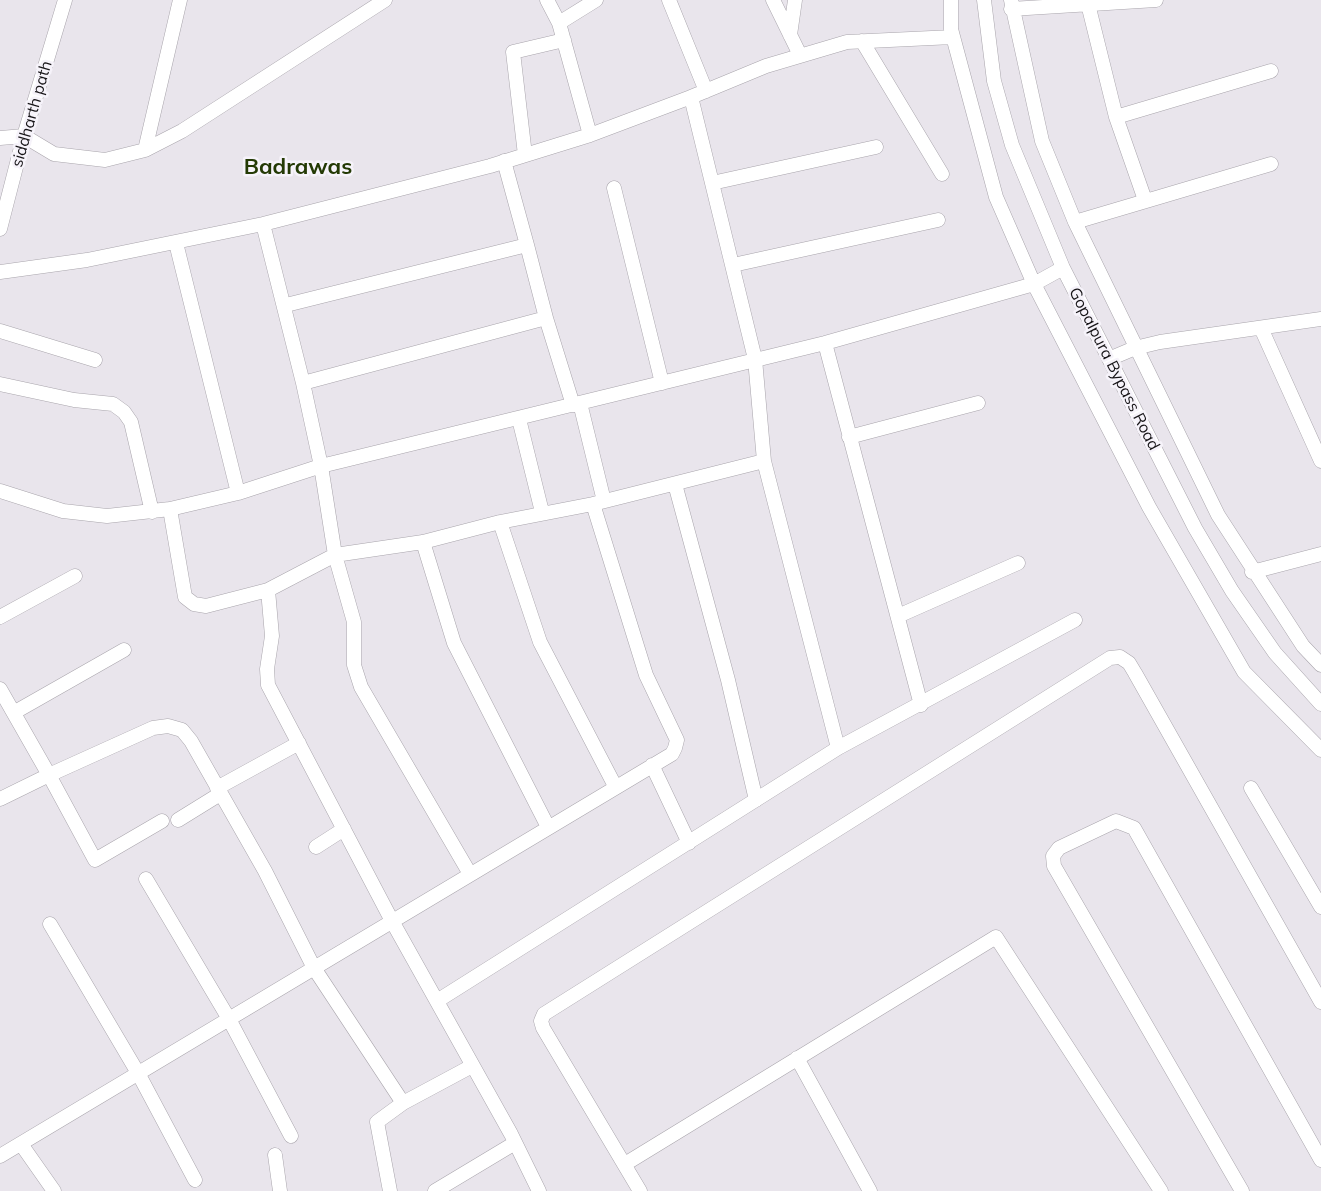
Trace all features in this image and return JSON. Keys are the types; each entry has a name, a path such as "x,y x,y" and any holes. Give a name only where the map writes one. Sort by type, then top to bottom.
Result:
{"street":[{"name":"siddharth path","path":"0,229 24,136 66,0"},
{"path":"145,150 180,0"},
{"path":"0,138 24,136 54,154 105,160 145,150 182,131 385,0"},
{"path":"547,0 559,23 590,135"},
{"path":"559,23 596,0"},
{"path":"669,0 706,91"},
{"path":"773,0 800,55"},
{"path":"790,35 795,0"},
{"path":"951,0 953,37 996,197 1034,284 1149,507 1244,672 1321,750"},
{"name":"Gopalpura Bypass Road","path":"984,0 994,81 1012,145 1063,268 1195,528 1232,591 1275,653 1321,704"},
{"path":"1011,4 1088,4 1156,0"},
{"name":"Gopalpura Bypass Road","path":"1011,4 1042,141 1075,222 1218,515 1252,572 1303,646 1321,665"},
{"path":"1088,4 1116,117 1146,200"},
{"path":"0,272 87,260 263,224 504,161 590,135 800,55 847,42 953,37"},
{"path":"525,154 513,52 564,40"},
{"path":"862,41 942,174"},
{"path":"1116,117 1271,71"},
{"path":"691,97 755,359 764,461 838,748"},
{"path":"711,183 876,147"},
{"path":"0,1156 615,786 672,754 677,740 646,675 599,502 576,404 546,318 504,161"},
{"path":"1075,222 1271,164"},
{"path":"614,188 662,383"},
{"path":"733,265 938,220"},
{"path":"263,224 286,305 321,466 335,555 354,622 354,665 361,687 470,874"},
{"path":"176,243 238,493"},
{"path":"286,305 527,245"},
{"path":"0,491 63,511 107,516 170,509 238,493 321,466 825,343 1034,284 1063,268"},
{"path":"303,383 546,318"},
{"path":"1109,359 1135,348 1321,319"},
{"path":"1261,328 1315,431 1321,461"},
{"path":"0,332 95,360"},
{"path":"825,343 921,705"},
{"path":"0,384 74,400 113,404 124,412 131,422 152,512"},
{"path":"849,437 978,403"},
{"path":"519,419 542,513"},
{"path":"170,509 185,597 194,604 206,606 268,590 335,555 423,542 500,522 675,484 764,461"},
{"path":"675,484 728,680 756,800"},
{"path":"500,522 540,642 615,786"},
{"path":"423,542 454,642 548,827"},
{"path":"1252,572 1321,554"},
{"path":"898,616 1018,563"},
{"path":"0,617 75,576"},
{"path":"268,590 272,636 267,669 268,685 392,921 516,1143 539,1191"},
{"path":"437,1001 838,748 1075,621"},
{"path":"15,712 124,650"},
{"path":"640,1191 543,1028 541,1021 544,1014 1110,658 1120,657 1129,663 1321,1002"},
{"path":"0,689 15,712 95,860 162,821"},
{"path":"0,799 153,728 168,726 182,730 191,741 265,871 314,968 403,1103"},
{"path":"178,820 219,791 299,743"},
{"path":"652,765 689,843"},
{"path":"1251,788 1320,901"},
{"path":"1242,1191 1054,866 1053,856 1059,848 1116,821 1134,828 1321,1160"},
{"path":"316,847 344,829"},
{"path":"146,879 229,1019 291,1136"},
{"path":"50,924 138,1073 195,1180"},
{"path":"625,1164 996,937 1161,1191"},
{"path":"797,1058 870,1191"},
{"path":"390,1191 377,1122 403,1103 472,1066"},
{"path":"435,1191 516,1143"},
{"path":"21,1144 54,1191"},
{"path":"274,1155 280,1191"}],"district":[{"name":"Badrawas","path":"298,167"}]}
